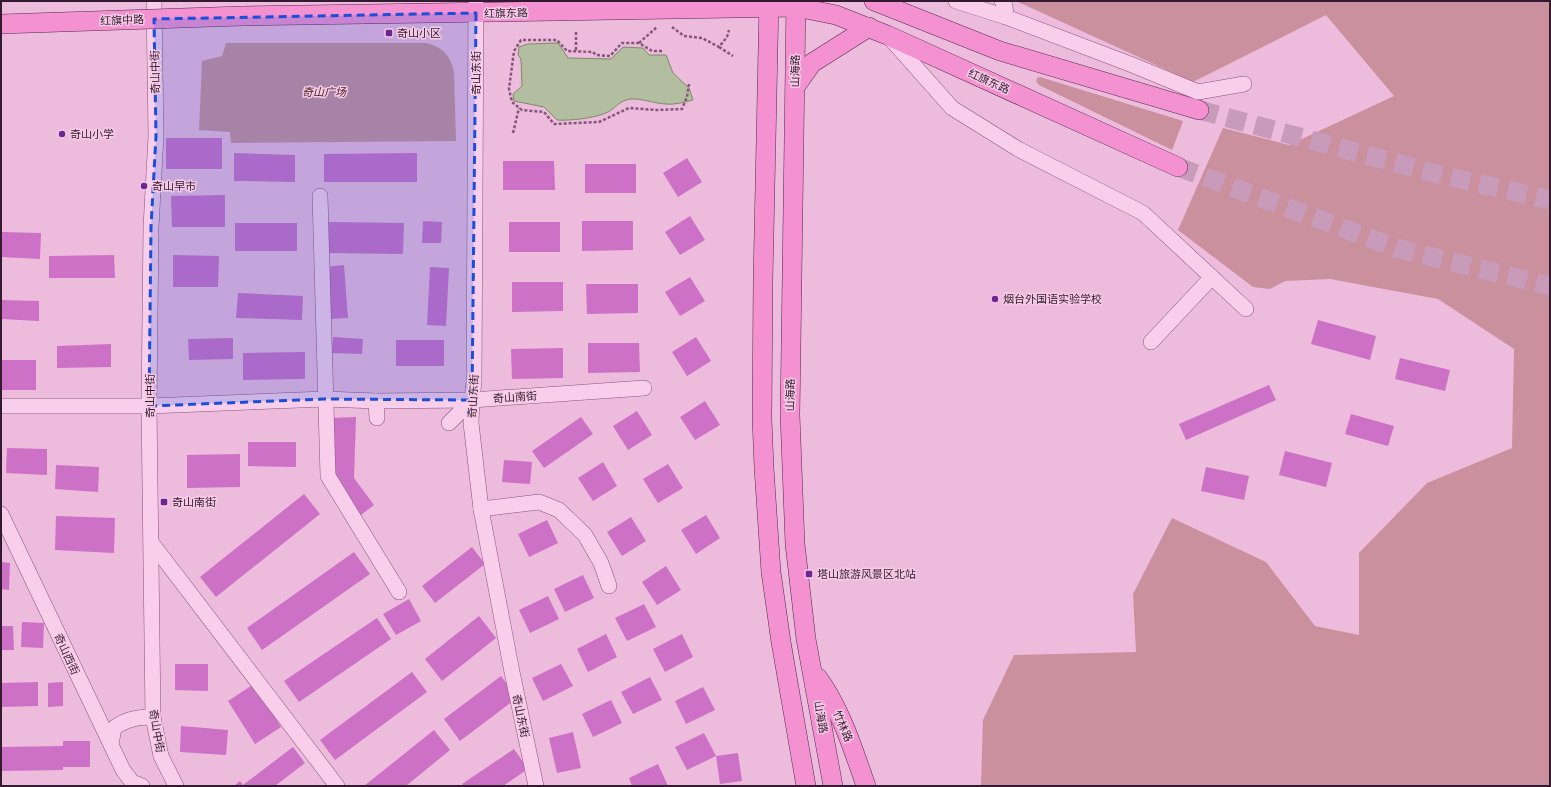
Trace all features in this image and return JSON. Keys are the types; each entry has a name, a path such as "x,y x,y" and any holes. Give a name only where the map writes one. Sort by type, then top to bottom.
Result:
{"main road":[{"path":"874,1 1000,51 1199,110"},
{"path":"796,4 769,4 763,280 762,419 771,572 781,642 806,786"},
{"name":"红旗东路","path":"242,16 476,7 769,4"},
{"name":"红旗东路","path":"796,4 827,12 869,27 1178,167"},
{"name":"山海路","path":"796,4 790,415 797,565 806,639 833,786"},
{"name":"红旗中路","path":"1,24 242,16"},
{"path":"795,88 812,63 869,27"},
{"name":"竹林路","path":"812,670 827,690 850,738 866,786"}],"street":[{"name":"奇山中街","path":"154,1 156,136 151,227 149,406 153,717 161,756 176,786"},
{"path":"956,1 1006,17 1130,64 1198,92 1244,84"},
{"path":"1002,1 1005,6 1006,17"},
{"name":"奇山东街","path":"476,7 474,381 471,423 481,509 513,680 536,786"},
{"path":"887,35 952,108 1018,149 1143,213 1246,309"},
{"path":"320,196 328,476 399,592"},
{"path":"1151,342 1212,277"},
{"name":"奇山南街","path":"1,406 149,406 325,399 376,401 472,400 644,388"},
{"path":"449,423 472,400"},
{"path":"376,401 377,418"},
{"path":"481,509 539,502 559,510 585,536 600,563 609,586"},
{"name":"奇山西街","path":"1,514 123,770 132,782 142,786"},
{"path":"151,542 337,786"},
{"path":"110,744 114,728 122,722 138,717 153,717"}],"path":[{"path":"639,43 657,27"},
{"path":"672,27 684,36 702,38 732,56"},
{"path":"576,30 576,50"},
{"path":"719,48 727,37 729,30"},
{"path":"662,51 652,52 639,43 622,44 610,56 596,56 593,52 576,50 568,51 557,40 521,40 514,51 509,88 512,102 522,110 544,112 554,124 599,122 629,108 657,110 682,109 687,97 689,84"},
{"path":"513,133 519,108"}],"highlighted area":[{"path":"476,13 472,400 325,399 149,406 151,227 156,136 154,19"}],"green space":[{"path":"1016,1 1550,1 1550,786 981,786 983,720 1014,655 1136,652 1133,594 1172,518 1266,562 1315,626 1359,635 1359,553 1427,483 1512,448 1514,349 1438,299 1330,279 1285,281 1270,289 1253,287 1178,230 1223,128 1289,145 1394,96 1326,15 1193,82"},
{"name":"奇山广场","path":"226,43 426,43 437,47 445,53 453,67 456,141 231,143 230,132 199,130 202,61 222,56"},
{"path":"1040,77 1183,121 1172,150 1039,85 1036,81 1037,78"}],"shaded area":[{"path":"558,43 568,58 611,59 623,47 643,48 649,55 666,55 673,73 689,88 693,100 680,103 662,104 630,99 621,102 610,111 597,116 583,119 562,120 557,120 544,107 514,101 513,94 522,86 521,59 518,55 519,47 528,44"}],"building":[{"path":"166,138 222,138 222,169 166,169"},
{"path":"234,153 295,155 295,182 234,181"},
{"path":"417,153 417,182 324,182 324,154"},
{"path":"687,158 702,182 678,197 663,173"},
{"path":"503,161 554,161 555,190 503,190"},
{"path":"585,164 636,164 636,193 585,193"},
{"path":"225,195 225,227 172,227 171,196"},
{"path":"690,216 705,240 680,255 665,232"},
{"path":"423,221 442,222 441,243 422,243"},
{"path":"582,221 633,221 633,250 582,251"},
{"path":"327,222 404,223 403,254 326,253"},
{"path":"509,222 560,222 560,252 509,252"},
{"path":"235,223 297,223 297,251 235,251"},
{"path":"1,232 41,233 40,259 1,257"},
{"path":"114,255 115,278 49,278 49,256"},
{"path":"173,255 219,256 218,287 173,287"},
{"path":"344,265 348,318 329,319 325,267"},
{"path":"430,267 449,268 446,326 427,325"},
{"path":"690,277 705,301 680,316 665,292"},
{"path":"512,282 563,282 563,311 512,312"},
{"path":"586,284 638,284 638,313 587,314"},
{"path":"238,293 303,296 302,320 236,318"},
{"path":"1,300 39,301 39,321 1,319"},
{"path":"1318,320 1376,336 1370,360 1311,344"},
{"path":"333,337 363,339 362,354 332,353"},
{"path":"696,337 711,361 687,376 672,352"},
{"path":"233,338 233,359 189,360 188,339"},
{"path":"396,340 444,340 444,366 396,366"},
{"path":"588,343 639,343 640,372 588,373"},
{"path":"111,344 111,367 57,368 57,346"},
{"path":"563,348 563,378 512,379 511,349"},
{"path":"305,352 305,379 243,380 243,353"},
{"path":"1400,358 1450,370 1445,391 1395,379"},
{"path":"1,360 36,360 36,390 1,390"},
{"path":"1269,385 1276,400 1186,440 1179,424"},
{"path":"705,401 720,425 695,440 680,417"},
{"path":"637,411 652,435 628,450 613,426"},
{"path":"1351,414 1394,426 1388,446 1345,434"},
{"path":"356,417 354,478 374,505 357,518 330,488 331,418"},
{"path":"581,417 593,434 544,468 532,451"},
{"path":"248,442 296,442 296,467 248,466"},
{"path":"7,448 47,449 47,475 6,473"},
{"path":"1285,451 1332,463 1326,487 1279,475"},
{"path":"240,454 240,487 187,488 187,455"},
{"path":"504,460 532,462 530,484 502,482"},
{"path":"603,462 617,486 593,501 578,478"},
{"path":"668,464 683,488 658,503 643,479"},
{"path":"56,465 99,467 98,492 55,489"},
{"path":"1206,467 1249,476 1244,500 1201,491"},
{"path":"304,494 320,514 216,597 200,577"},
{"path":"706,515 720,538 696,554 681,530"},
{"path":"56,516 115,518 114,553 55,550"},
{"path":"631,517 646,541 622,556 607,532"},
{"path":"547,520 558,543 529,557 518,534"},
{"path":"472,547 485,564 435,603 422,586"},
{"path":"354,552 370,574 262,650 247,628"},
{"path":"1,562 10,563 9,590 1,589"},
{"path":"666,566 681,590 657,605 642,582"},
{"path":"583,575 594,598 565,612 554,589"},
{"path":"548,596 559,619 530,633 519,610"},
{"path":"409,599 421,621 396,635 383,614"},
{"path":"644,604 656,627 627,641 615,618"},
{"path":"479,616 496,638 442,681 425,659"},
{"path":"377,618 391,639 299,702 284,681"},
{"path":"22,622 44,623 43,648 21,647"},
{"path":"1,626 13,626 14,650 1,650"},
{"path":"606,634 617,657 588,672 577,649"},
{"path":"682,634 693,657 665,672 653,649"},
{"path":"175,664 208,664 208,691 175,690"},
{"path":"561,664 573,686 543,701 532,678"},
{"path":"412,672 427,692 335,760 320,740"},
{"path":"501,676 517,698 460,741 444,719"},
{"path":"650,677 662,700 633,714 621,692"},
{"path":"38,682 38,706 1,707 1,683"},
{"path":"63,682 63,706 48,707 48,683"},
{"path":"254,684 281,727 255,744 228,701"},
{"path":"703,687 715,710 686,724 675,701"},
{"path":"611,700 622,723 593,737 582,714"},
{"path":"181,726 228,730 226,755 180,752"},
{"path":"434,730 450,750 406,786 364,786"},
{"path":"573,732 581,768 557,773 549,738"},
{"path":"704,733 716,756 687,770 675,747"},
{"path":"63,741 90,741 90,767 63,767 63,770 1,771 1,747 63,746"},
{"path":"293,747 305,763 275,786 234,786 240,781 243,785"},
{"path":"514,749 528,769 503,786 464,786 462,784"},
{"path":"738,753 742,781 720,784 716,756"},
{"path":"658,764 668,786 632,786 629,778"}],"tunnel":[{"path":"1199,110 1441,175 1550,200"},
{"path":"1178,167 1396,248 1550,286"}],"place":[{"name":"奇山小区","path":"389,33"},
{"name":"奇山小学","path":"62,134"},
{"name":"奇山早市","path":"144,186"},
{"name":"烟台外国语实验学校","path":"995,299"},
{"name":"奇山南街","path":"164,502"},
{"name":"塔山旅游风景区北站","path":"809,574"}]}
